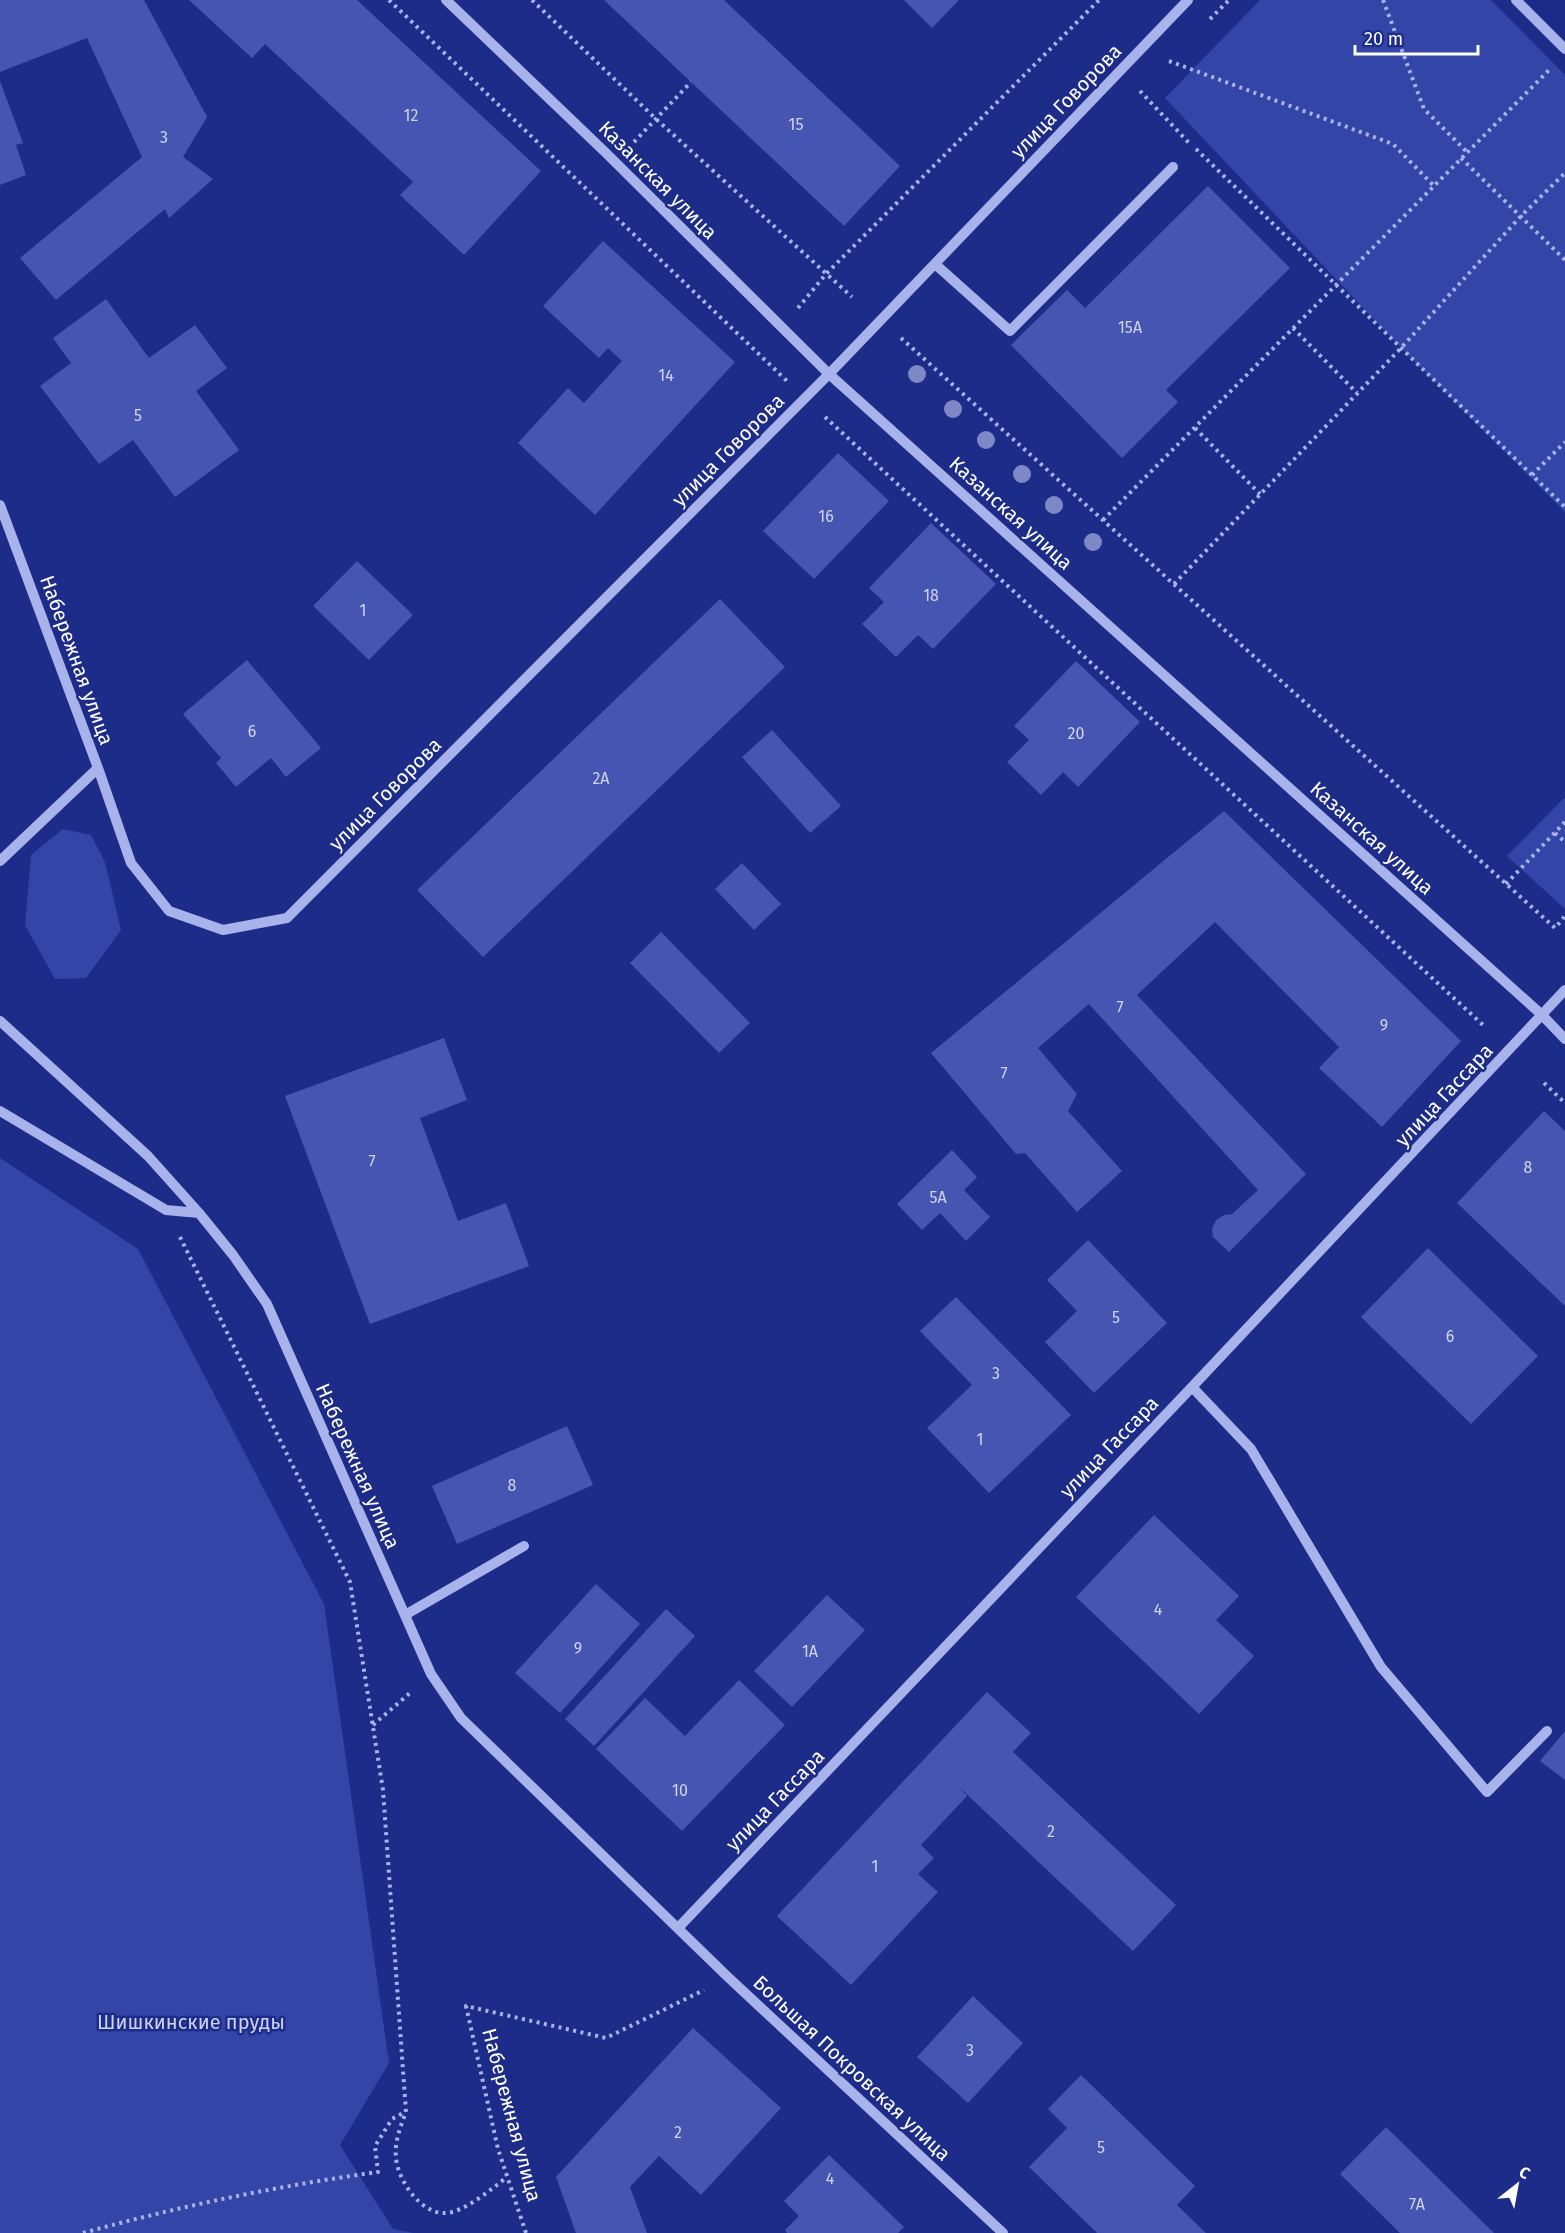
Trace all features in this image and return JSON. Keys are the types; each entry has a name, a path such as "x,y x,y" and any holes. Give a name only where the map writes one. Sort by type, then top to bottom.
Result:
{"street":[{"name":"Казанская улица","path":"446,0 615,162 829,374 1542,1015 1565,1039"},
{"name":"улица Говорова","path":"98,768 131,863 169,911 223,930 287,918 829,374 1188,0"},
{"path":"1516,0 1565,49"},
{"path":"935,264 1010,331 1173,167"},
{"name":"Набережная улица","path":"0,505 98,768 0,861"},
{"name":"улица Гассара","path":"678,1928 1565,990"},
{"name":"Набережная улица","path":"0,1021 148,1156 233,1255 267,1304 431,1674 461,1718 678,1928"},
{"path":"0,1111 166,1210 199,1213"},
{"path":"1191,1387 1251,1449 1381,1667 1487,1792 1547,1731"},
{"path":"405,1615 524,1546"},
{"name":"Большая Покровская улица","path":"678,1928 1003,2233"}],"path":[{"path":"389,0 804,399 1484,1025"},
{"path":"532,0 656,118 852,297"},
{"path":"757,352 782,328 826,274 1099,0"},
{"path":"1206,24 1229,0"},
{"path":"1383,0 1424,108 1467,152"},
{"path":"1162,69 1176,54"},
{"path":"1169,61 1393,144 1434,186"},
{"path":"1103,520 1554,64"},
{"path":"615,162 691,81"},
{"path":"1147,84 1139,92 1565,507"},
{"path":"1173,167 1196,149"},
{"path":"1461,158 1565,260"},
{"path":"1174,584 1401,348 1521,216 1565,173"},
{"path":"1293,328 1357,393"},
{"path":"900,337 1555,928 1565,916"},
{"path":"1195,428 1260,494"},
{"path":"1532,476 1565,442"},
{"path":"1506,884 1565,822"},
{"path":"1555,832 1565,842"},
{"path":"1544,1083 1565,1103"},
{"path":"166,1210 350,1582 383,1790 406,2112 400,2128 395,2157 405,2186 426,2208 444,2214 470,2204 507,2177"},
{"path":"373,1726 431,1674"},
{"name":"Набережная улица","path":"526,2233 498,2149 466,2006 606,2038 729,1978"},
{"path":"82,2233 161,2211 321,2180 378,2172 375,2146 392,2119 406,2112"}],"green space":[{"path":"1260,0 1491,0 1565,75 1565,512 1401,348 1165,98"},
{"path":"1565,797 1565,909 1507,856"},
{"path":"63,829 91,835 105,862 121,930 86,978 55,979 25,925 31,855"},
{"name":"Шишкинские пруды","path":"0,1158 138,1249 324,1604 389,2063 340,2145 393,2229 413,2233 0,2233"}],"building":[{"path":"0,0 144,0 207,117 183,157 213,179 169,218 165,209 56,300 20,258 142,157 87,38 0,72"},
{"path":"189,0 357,0 541,171 464,255 400,195 413,182 265,44 252,58"},
{"path":"604,0 724,0 900,166 844,226"},
{"path":"904,0 959,0 932,28"},
{"path":"0,81 23,143 16,145 26,175 0,185"},
{"path":"1208,186 1290,268 1166,390 1178,402 1122,458 1011,345 1067,290 1085,308"},
{"path":"603,241 735,362 595,515 518,443 568,388 584,403 622,361 608,348 599,358 543,306"},
{"path":"106,299 149,358 195,325 227,368 196,391 239,450 175,497 133,440 99,464 40,386 71,363 53,338"},
{"path":"838,453 889,501 814,579 763,531"},
{"path":"931,523 996,584 933,649 918,635 896,657 862,624 884,602 869,588"},
{"path":"357,561 413,615 369,660 313,606"},
{"path":"720,599 785,667 483,957 417,890"},
{"path":"247,660 321,748 286,777 271,758 236,787 216,763 221,758 183,714"},
{"path":"1076,661 1140,722 1078,787 1063,772 1041,795 1007,762 1029,740 1014,726"},
{"path":"772,730 841,806 810,833 742,757"},
{"path":"1224,811 1461,1041 1382,1127 1319,1068 1339,1047 1215,922 1137,995 1306,1174 1229,1252 1213,1237 1212,1229 1216,1220 1224,1215 1232,1214 1258,1190 1089,1004 1038,1048 1077,1094 1068,1111 1122,1171 1077,1212 1025,1153 1016,1154 931,1053"},
{"path":"742,863 781,904 754,930 715,889"},
{"path":"661,932 750,1023 719,1053 630,963"},
{"path":"444,1038 467,1100 420,1118 458,1221 506,1203 529,1266 370,1324 285,1096"},
{"path":"1544,1111 1565,1131 1565,1306 1457,1203"},
{"path":"952,1150 977,1177 964,1190 990,1217 966,1241 940,1213 922,1230 897,1204"},
{"path":"1088,1240 1167,1323 1094,1393 1045,1342 1077,1311 1047,1280"},
{"path":"1428,1248 1538,1356 1471,1424 1361,1317"},
{"path":"956,1297 1071,1415 989,1493 927,1428 972,1385 920,1331"},
{"path":"567,1426 593,1485 457,1544 432,1486"},
{"path":"1154,1515 1239,1596 1216,1620 1254,1656 1199,1714 1076,1597"},
{"path":"596,1584 640,1624 560,1713 515,1673"},
{"path":"827,1595 865,1630 792,1707 754,1671"},
{"path":"666,1609 695,1636 594,1746 565,1719"},
{"path":"739,1680 785,1725 682,1831 596,1749 645,1698 685,1736"},
{"path":"987,1692 1031,1733 1013,1752 1176,1905 1133,1951 959,1787 967,1796 921,1845 934,1858 918,1874 938,1892 851,1985 777,1916"},
{"path":"1565,1731 1565,1780 1540,1761"},
{"path":"973,1996 1023,2043 968,2103 917,2057"},
{"path":"693,2028 781,2108 701,2195 659,2156 630,2187 647,2233 576,2233 556,2177"},
{"path":"1081,2075 1195,2186 1177,2205 1206,2233 1097,2233 1029,2167 1067,2128 1048,2109"},
{"path":"1386,2127 1494,2233 1400,2233 1340,2174"},
{"path":"829,2155 904,2227 898,2233 787,2233 785,2230 799,2216 784,2201"}]}
